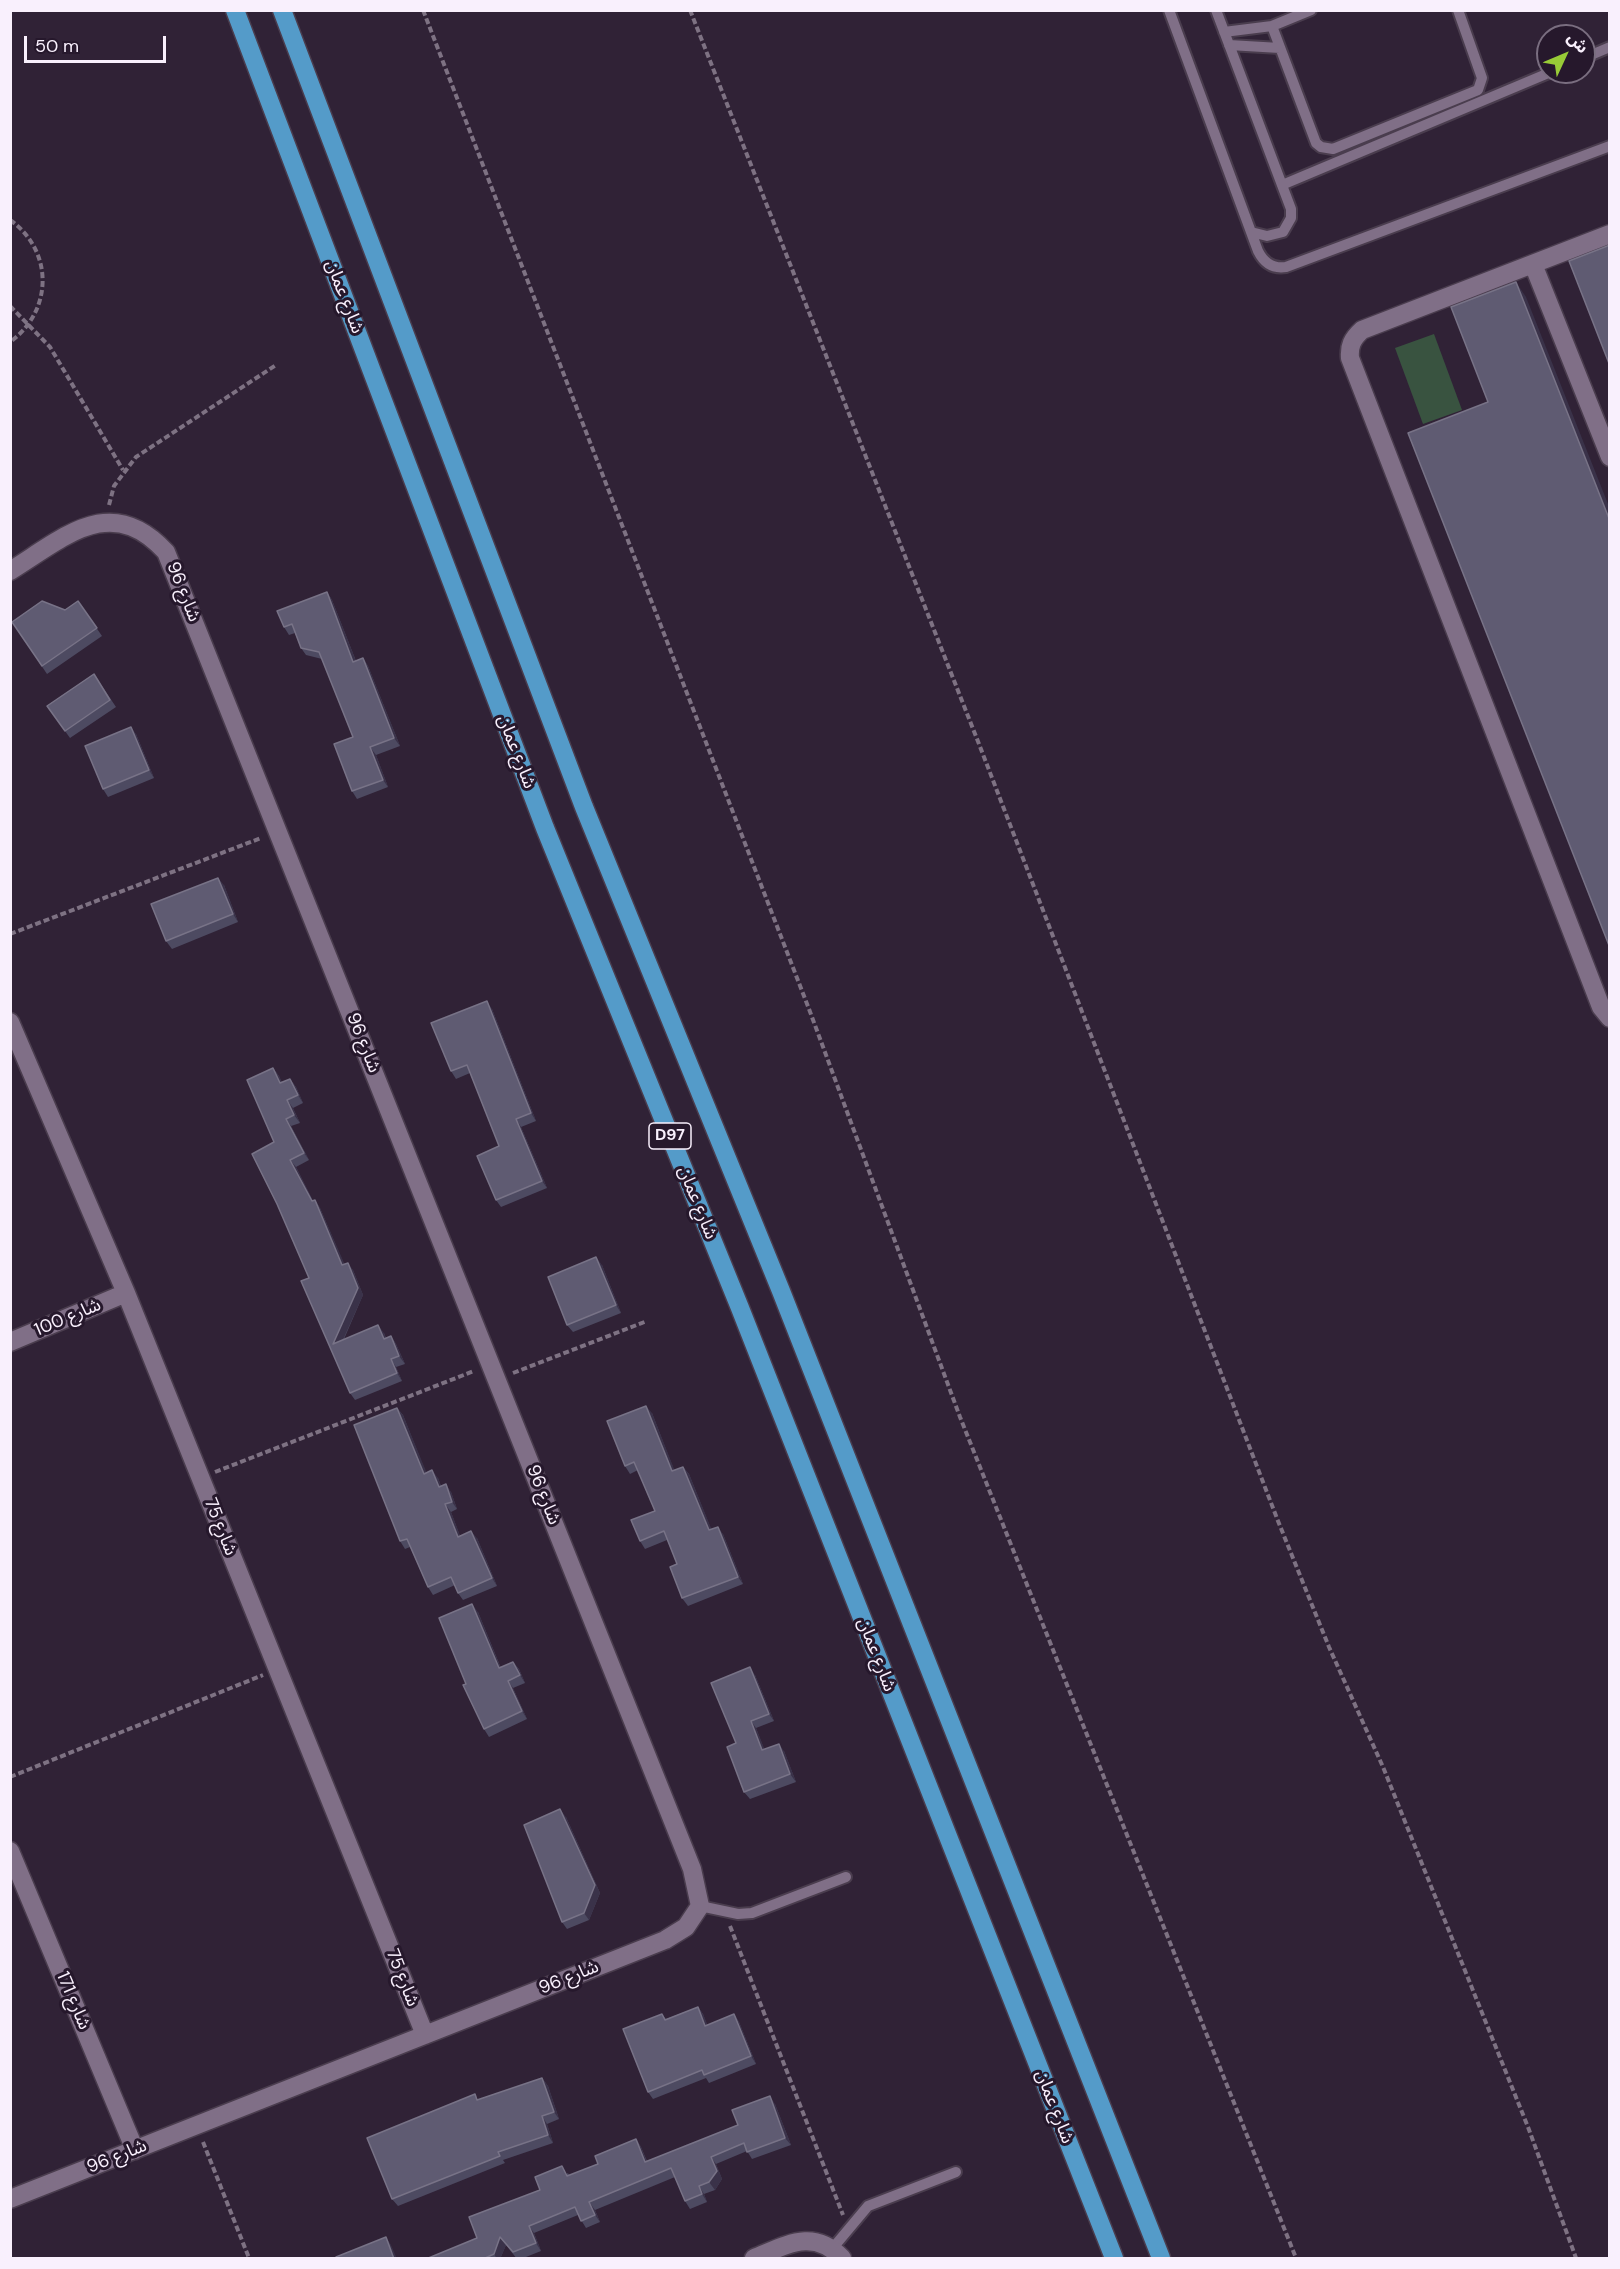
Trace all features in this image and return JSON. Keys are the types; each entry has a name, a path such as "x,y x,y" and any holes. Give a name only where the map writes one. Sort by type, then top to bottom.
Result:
{"main road":[{"name":"شارع عمان","path":"235,10 545,828 740,1308 1114,2259"},
{"name":"D97","path":"282,10 584,807 789,1313 1161,2259"}],"street":[{"path":"1610,234 1362,330 1351,342 1350,358 1601,1007 1610,1018"},
{"path":"1533,264 1610,457"},
{"name":"شارع 96","path":"10,571 86,525 109,521 131,525 151,535 166,552 692,1869 698,1887 700,1906 686,1927 665,1940 10,2199"},
{"name":"شارع 75","path":"10,1022 126,1293 425,2035"},
{"name":"شارع 100","path":"10,1342 126,1293"},
{"name":"شارع 171","path":"10,1851 135,2150"},
{"path":"754,2259 799,2241 816,2242 837,2254"}],"lane":[{"path":"1169,10 1262,259 1273,267 1286,267 1610,146"},
{"path":"1216,10 1291,209 1288,226 1275,236 1251,231"},
{"path":"1224,32 1272,26 1311,10"},
{"path":"1282,185 1448,110 1474,93 1480,86 1482,78 1458,10"},
{"path":"1272,26 1309,127 1316,143 1321,147 1333,149 1536,78"},
{"path":"1229,45 1280,48"},
{"path":"1596,53 1610,47"},
{"path":"700,1906 738,1914 766,1909 846,1877"},
{"path":"837,2254 848,2227 860,2213 878,2200 956,2172"}],"path":[{"path":"423,10 801,987 960,1418 1296,2259"},
{"path":"690,10 979,744 1282,1532 1324,1636 1383,1767 1528,2127 1576,2259"},
{"path":"10,220 19,226 36,247 44,273 42,299 30,324 10,342"},
{"path":"10,306 50,347 123,470"},
{"path":"109,521 114,486 123,470 136,457 276,365"},
{"path":"10,934 279,831"},
{"path":"201,1478 494,1371 646,1321"},
{"path":"10,1777 277,1669"},
{"path":"724,1912 848,2227"},
{"path":"197,2125 249,2259"}],"green space":[{"path":"1434,334 1462,410 1423,424 1395,348"}],"building":[{"path":"1610,245 1610,366 1569,261"},
{"path":"1516,282 1610,521 1610,948 1408,433 1488,402 1451,307"},
{"path":"327,592 353,662 363,658 394,738 370,747 383,780 352,791 334,744 353,737 319,652 301,648 292,624 284,627 277,611"},
{"path":"42,601 65,610 78,601 97,628 42,666 12,622"},
{"path":"94,674 110,700 65,731 47,706"},
{"path":"131,727 149,770 103,789 85,746"},
{"path":"218,878 233,914 166,941 151,904"},
{"path":"487,1001 531,1113 516,1119 542,1181 496,1200 477,1156 499,1146 467,1065 451,1071 431,1023"},
{"path":"273,1068 280,1083 290,1079 298,1095 287,1100 294,1115 286,1119 304,1153 290,1160 312,1201 315,1200 342,1265 348,1263 358,1288 333,1344 378,1325 384,1339 391,1336 399,1356 391,1359 397,1373 350,1393 301,1281 309,1278 277,1204 252,1154 274,1142 247,1080"},
{"path":"596,1257 616,1305 567,1325 548,1277"},
{"path":"646,1406 672,1471 683,1467 709,1530 718,1527 738,1577 682,1598 670,1567 677,1564 664,1531 640,1541 631,1520 655,1511 634,1462 625,1466 607,1421"},
{"path":"397,1408 424,1474 432,1470 439,1487 446,1484 452,1502 445,1504 458,1537 471,1531 492,1578 458,1593 451,1577 428,1587 407,1539 400,1541 354,1425"},
{"path":"472,1604 499,1668 513,1662 520,1675 508,1681 522,1711 484,1729 463,1685 466,1684 439,1618"},
{"path":"750,1667 769,1714 751,1721 762,1750 779,1744 790,1774 744,1792 727,1747 736,1743 711,1683"},
{"path":"560,1809 595,1885 584,1913 562,1922 524,1825"},
{"path":"698,2007 705,2026 734,2014 751,2056 704,2075 702,2070 648,2092 623,2029 662,2014 665,2020"},
{"path":"542,2078 554,2112 542,2116 548,2135 498,2152 500,2156 392,2199 367,2138 475,2094 477,2100"},
{"path":"770,2096 785,2138 747,2152 744,2143 711,2157 717,2171 709,2182 699,2186 702,2194 685,2201 671,2168 589,2202 595,2215 581,2221 575,2207 529,2226 536,2243 513,2252 500,2237 494,2254 483,2259 426,2259 477,2238 469,2217 540,2190 535,2177 562,2166 567,2176 598,2164 595,2156 636,2139 645,2162 738,2125 732,2110"},
{"path":"386,2237 394,2259 337,2259 336,2257"}]}
